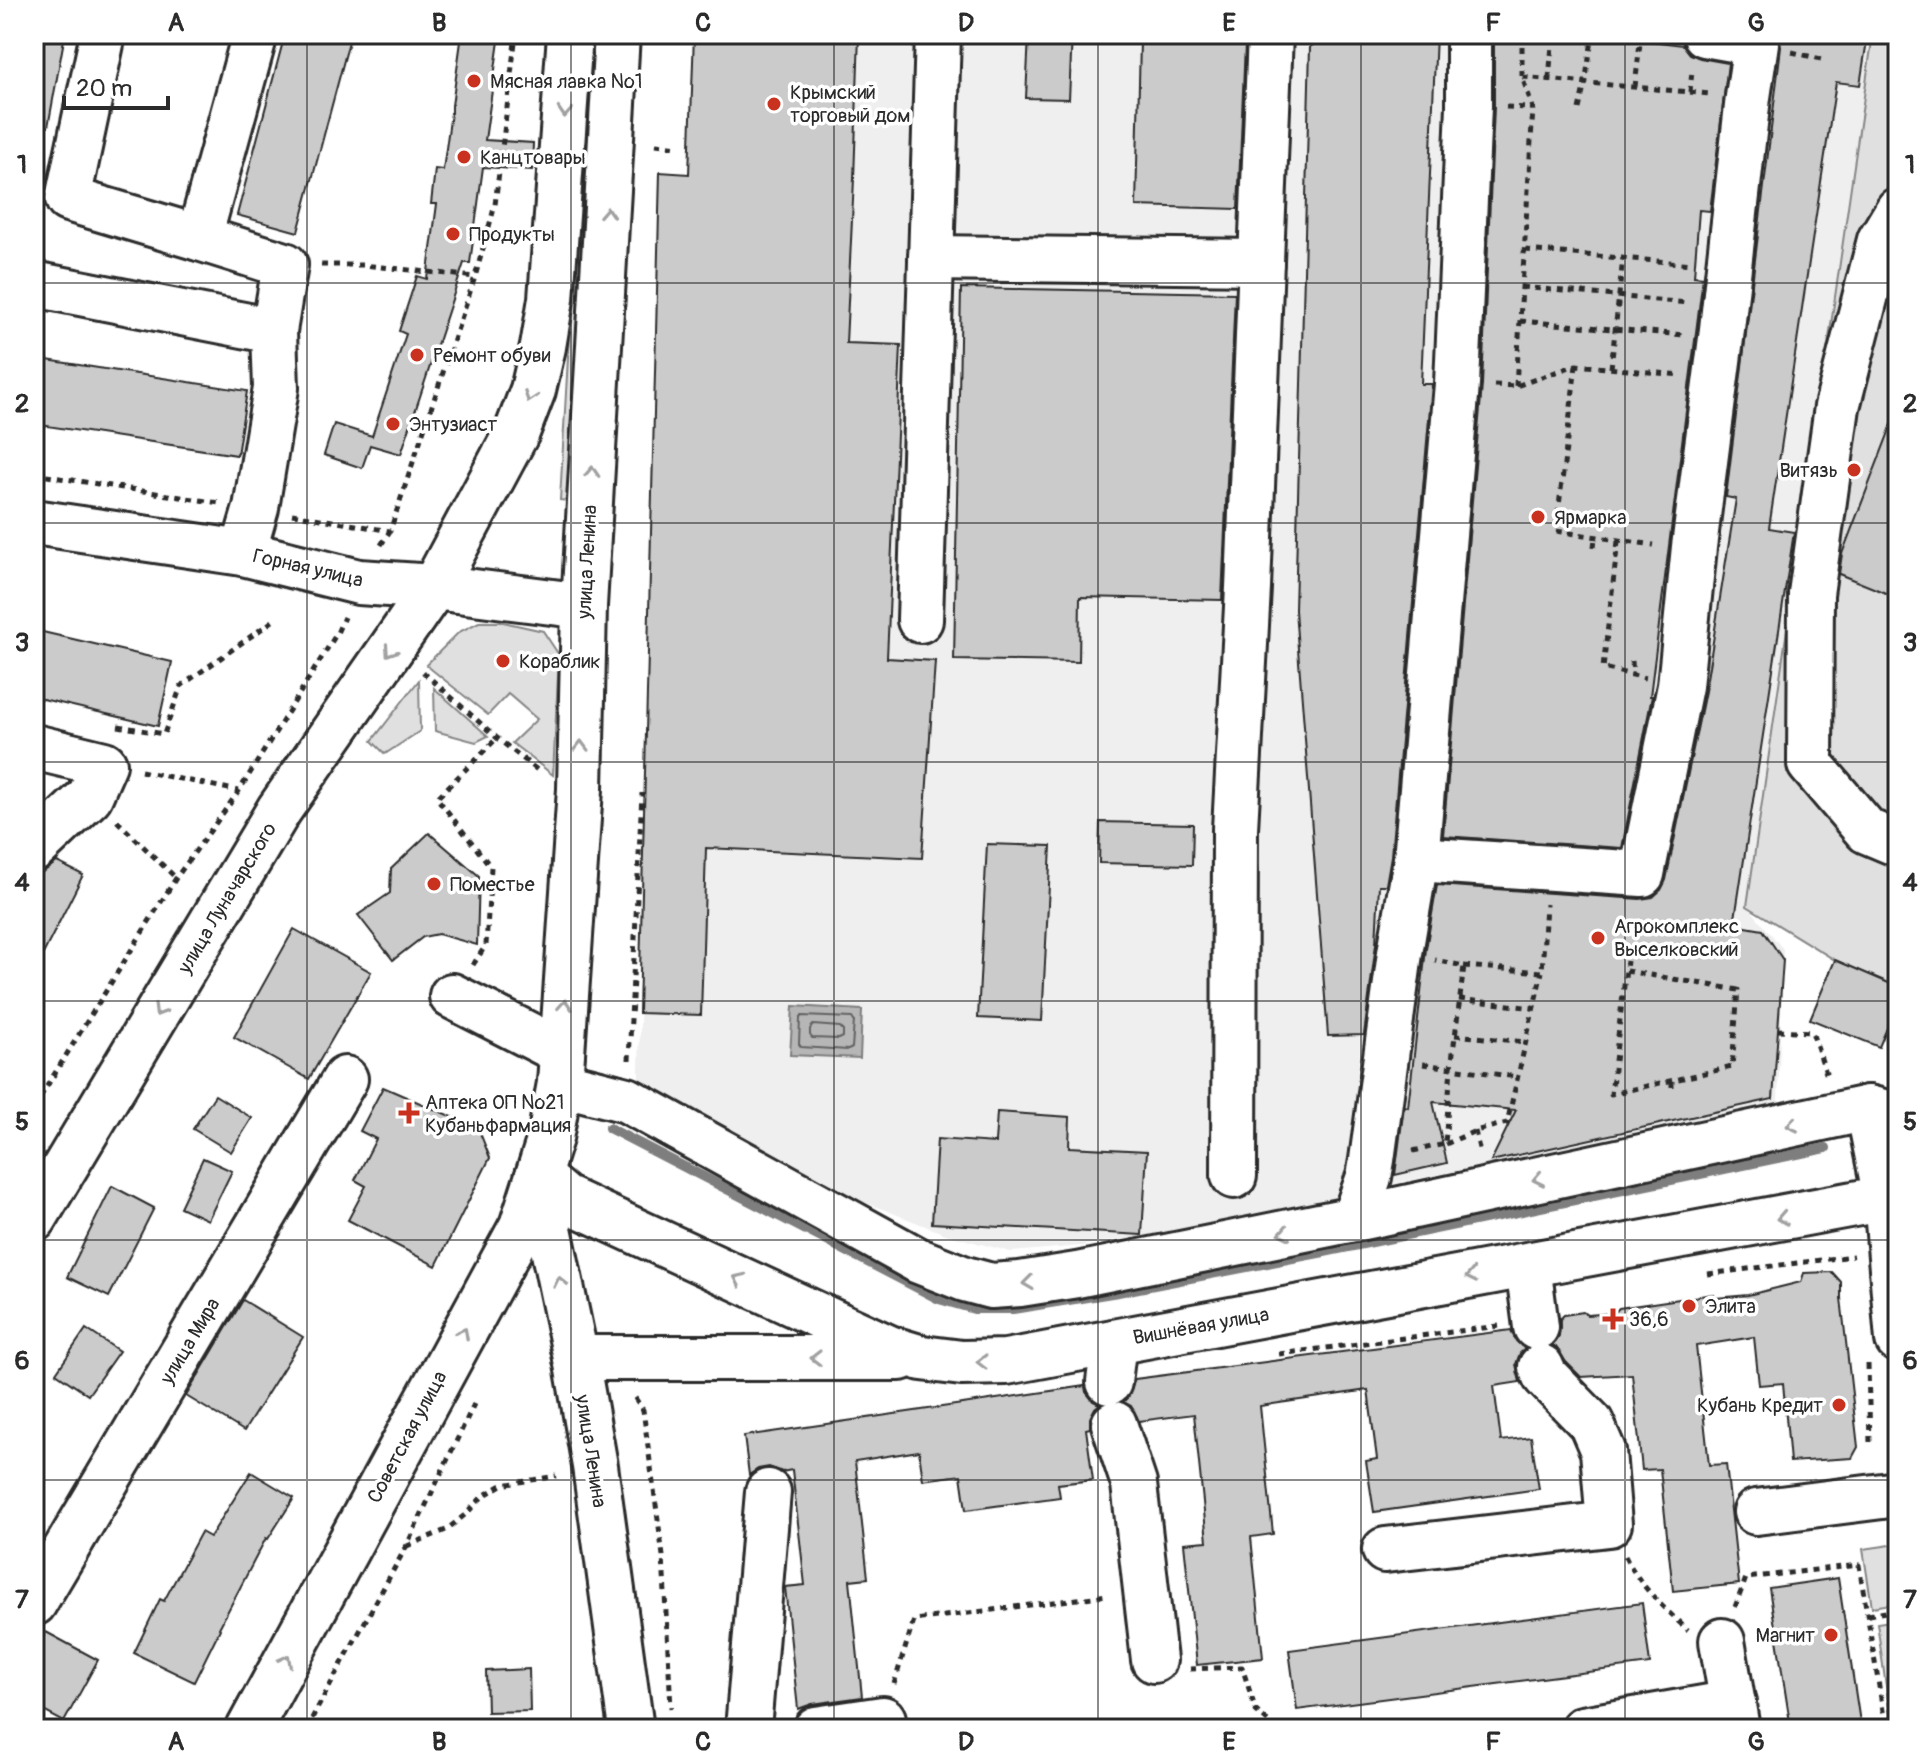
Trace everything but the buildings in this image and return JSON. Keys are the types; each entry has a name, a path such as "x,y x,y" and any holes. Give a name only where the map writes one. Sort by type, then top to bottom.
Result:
{"street":[{"path":"103,34 68,199 285,265 274,331 276,388 256,508 243,553"},
{"path":"199,238 255,34"},
{"path":"434,587 517,432 533,390 551,299 570,34"},
{"name":"улица Ленина","path":"617,34 584,606 580,789 561,1068 544,1157 595,1466 651,1726"},
{"path":"920,620 938,34"},
{"path":"1234,1176 1235,829 1270,34"},
{"path":"1354,1219 1372,1160 1416,859 1457,384 1469,106 1469,34"},
{"path":"1416,859 1642,874 1680,686 1694,547 1756,43 1705,34"},
{"path":"1898,210 1880,240 1837,407 1811,594 1810,764 1867,831 1898,844"},
{"path":"931,258 1261,262"},
{"path":"34,284 274,331"},
{"name":"Горная улица","path":"34,522 243,553 359,582 434,587 584,606"},
{"name":"улица Луначарского","path":"34,1219 279,810 434,587"},
{"path":"34,747 102,762 34,849"},
{"path":"452,996 561,1068 627,1100 919,1261 991,1286 1077,1275 1883,1112 1892,1198 1898,1340"},
{"name":"улица Мира","path":"34,1603 345,1079"},
{"name":"Вишнёвая улица","path":"544,1157 564,1198 889,1348 922,1358 962,1363 1006,1362 1112,1383 1528,1265 1892,1198"},
{"name":"Советская улица","path":"249,1729 522,1226 544,1157"},
{"path":"1385,1550 1609,1524 1603,1451 1591,1423 1545,1376 1528,1265"},
{"path":"576,1358 922,1358"},
{"path":"1112,1383 1134,1484 1154,1660"},
{"path":"748,1729 768,1492"},
{"path":"1756,1512 1898,1494"},
{"path":"1583,1729 1729,1684"},
{"path":"816,1729 883,1719"}],"path":[{"path":"1516,386 1533,108 1522,77 1522,34"},
{"path":"1549,79 1553,34"},
{"path":"1579,109 1593,34"},
{"path":"1635,87 1641,34"},
{"path":"1522,77 1748,97"},
{"path":"656,144 678,147"},
{"path":"1525,250 1623,258 1723,323"},
{"path":"1611,368 1623,258"},
{"path":"285,265 363,265 475,277"},
{"path":"1522,287 1618,296 1723,323"},
{"path":"1520,321 1615,330 1723,323"},
{"path":"1457,384 1516,386 1576,365 1611,368 1723,323"},
{"path":"1576,365 1556,531 1647,548 1694,547"},
{"path":"34,474 390,531"},
{"path":"1594,547 1595,538"},
{"path":"1603,668 1618,541"},
{"path":"102,762 164,734 181,686 274,620"},
{"path":"1632,661 1633,676"},
{"path":"1603,668 1610,675"},
{"path":"1603,668 1680,686"},
{"path":"423,672 545,776"},
{"path":"452,996 486,945 491,867 437,798 497,738"},
{"path":"102,762 239,791"},
{"path":"102,762 176,878"},
{"path":"627,1100 642,793"},
{"path":"1372,1160 1445,1144 1475,1131 1507,1123 1542,972 1549,868"},
{"path":"1400,953 1464,966 1542,972"},
{"path":"1626,971 1738,990 1738,1028 1732,1067 1611,1094 1627,961"},
{"path":"1445,1144 1464,966"},
{"path":"1459,999 1534,1008"},
{"path":"1778,1030 1812,1032 1829,1083"},
{"path":"1455,1035 1526,1042"},
{"path":"1387,1058 1517,1077"},
{"path":"1672,1081 1672,1090"},
{"path":"306,1729 406,1547 479,1392"},
{"path":"643,1410 663,1556 651,1726"},
{"path":"406,1547 446,1530 483,1496 502,1485 595,1466"},
{"path":"1609,1524 1634,1574 1729,1684"},
{"path":"1729,1684 1746,1578 1859,1565 1886,1729"},
{"path":"883,1719 914,1620 1147,1590"},
{"path":"1868,1615 1898,1610"},
{"path":"1154,1660 1171,1671 1242,1667 1256,1711 1277,1729"}],"shaded area":[{"path":"586,34 595,34 569,501 560,500"},
{"path":"859,34 1873,34 1747,905 1783,949 1778,1104 1378,1187 1369,1177 1341,1179 1334,1201 1290,1213 1081,1246 1011,1252 948,1235 638,1112 660,172 854,179"},
{"name":"Витязь","path":"1873,34 1898,34 1898,987 1835,960 1747,906"},
{"path":"479,622 503,622 543,631 559,655 553,775 512,743 537,719 508,694 488,715 426,665 459,632"},
{"path":"419,680 420,731 385,754 372,741"},
{"path":"434,688 488,736 476,742 435,731"},
{"path":"1898,1544 1898,1603 1872,1607 1863,1549"},
{"path":"1898,1620 1898,1729 1892,1729 1877,1623"}],"water":[{"path":"793,1006 862,1010 860,1058 790,1055"}],"waterway":[{"path":"609,1128 939,1299 974,1309 1013,1309 1118,1292 1826,1148"}],"place":[{"name":"Мясная лавка №1","path":"474,81"},
{"name":"Крымский торговый дом","path":"774,104"},
{"name":"Канцтовары","path":"464,157"},
{"name":"Продукты","path":"453,234"},
{"name":"Ремонт обуви","path":"417,355"},
{"name":"Энтузиаст","path":"393,424"},
{"name":"Витязь","path":"1854,470"},
{"name":"Ярмарка","path":"1538,517"},
{"name":"Кораблик","path":"503,661"},
{"name":"Поместье","path":"434,884"},
{"name":"Агрокомплекс Выселковский","path":"1598,938"},
{"name":"Аптека ОП №21 Кубаньфармация","path":"409,1113"},
{"name":"Элита","path":"1689,1306"},
{"name":"36,6","path":"1613,1319"},
{"name":"Кубань Кредит","path":"1839,1405"},
{"name":"Магнит","path":"1831,1635"}]}
